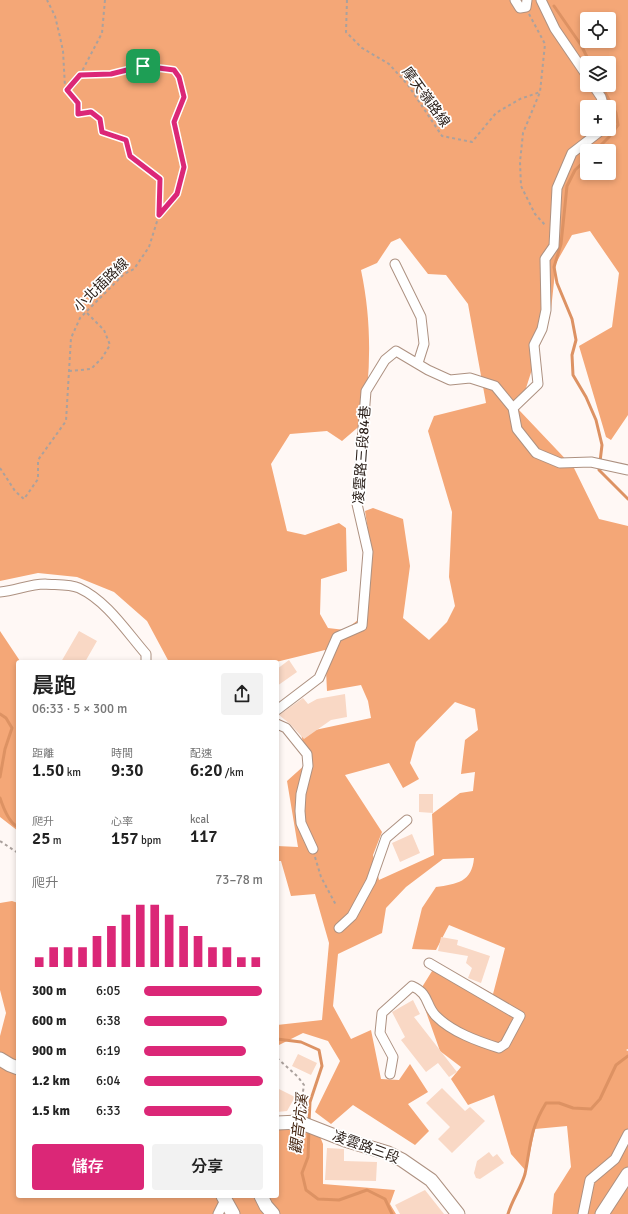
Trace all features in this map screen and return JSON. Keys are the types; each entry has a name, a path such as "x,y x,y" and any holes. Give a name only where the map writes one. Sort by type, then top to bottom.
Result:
{"street":[{"path":"515,0 520,8 527,4"},
{"path":"541,0 555,29 580,66"},
{"path":"595,136 572,153 557,188 554,246 545,259 546,310 542,329 534,345 538,384 513,408 517,429 536,453 560,463 593,462 628,470"},
{"path":"395,264 421,317 424,344 418,363"},
{"name":"凌雲路三段84巷","path":"279,708 319,678 337,636 362,626 368,552 357,504 366,391 385,360 396,352 450,380 470,378 494,386 513,408"},
{"path":"0,592 10,591 25,586 45,584 78,587 99,600 146,654 146,660"},
{"path":"279,725 286,728 307,754 308,766 301,794 300,811 302,823 313,849"},
{"path":"339,928 352,916 371,881 386,838 407,820"},
{"path":"390,1074 393,1057 380,1033 382,1013 412,986 422,990 435,1015 452,1027 480,1042 499,1048 505,1044 520,1016 429,963"},
{"path":"0,1059 10,1066 16,1068"},
{"name":"凌雲路三段","path":"279,1123 300,1122 345,1140 388,1153 402,1160 431,1180 458,1214"},
{"path":"583,1214 590,1180 615,1159 628,1134"},
{"path":"602,1214 628,1174"},
{"path":"218,1214 224,1198"},
{"path":"224,1198 233,1214"},
{"path":"262,1198 266,1206 274,1214"}],"path":[{"name":"小北插路線","path":"0,468 15,492 24,499 38,479 38,460 66,421 70,338 80,318 124,274 134,269 149,247 159,215 160,179 130,156 126,140 102,132 100,119 91,112 78,114 78,103 65,87 63,51 55,16 47,0"},
{"path":"67,90 80,75 102,33 105,0"},
{"name":"摩天嶺路線","path":"347,0 346,32 362,48 389,64 408,85 442,136 472,142 496,113 520,99 540,92"},
{"path":"527,4 532,22 545,44 540,92 523,133 520,162 521,186 535,214 549,229"},
{"path":"80,75 111,74 143,66 174,70 179,77 184,97 174,122 184,167 177,194 159,215"},
{"path":"69,371 91,369 102,358 110,345 104,330 86,312"},
{"path":"0,841 16,852"},
{"path":"313,849 321,877 336,905"},
{"path":"279,1060 298,1077 304,1086 300,1122"}],"shaded area":[{"path":"0,0 628,0 628,415 611,440 606,437 579,346 612,327 619,273 590,231 572,235 556,263 551,310 519,410 574,468 599,519 628,526 628,1049 626,1050 628,1051 628,1214 609,1214 609,1209 596,1210 596,1214 552,1214 554,1194 571,1167 567,1126 535,1129 526,1171 511,1154 494,1095 468,1105 451,1079 461,1067 440,1051 419,992 437,963 493,994 505,948 449,925 436,950 412,949 422,908 436,887 451,885 467,877 473,866 474,858 443,859 406,887 386,908 382,933 338,954 333,1006 351,1039 371,1030 381,1079 399,1080 410,1064 428,1092 408,1104 429,1131 415,1145 353,1105 331,1124 315,1112 340,1061 328,1041 303,1033 279,1045 279,1025 322,1020 329,943 315,894 291,896 281,861 279,861 279,846 298,847 287,781 307,763 301,733 371,718 368,701 361,685 327,691 325,650 279,661 279,660 168,660 147,621 114,592 77,577 38,573 0,581","holes":["400,238 428,274 446,275 468,304 486,403 434,416 428,431 452,512 449,577 455,606 447,622 429,640 403,618 410,566 403,519 373,508 365,511 369,537 358,620 345,630 328,628 320,614 321,579 347,571 346,528 339,523 305,535 287,531 271,464 290,434 327,431 342,441 363,423 368,384 369,328 365,289 361,270 377,263 391,242","455,702 475,709 478,730 465,740 461,774 475,772 473,791 460,793 432,814 434,855 379,880 373,855 382,832 345,775 389,763 403,788 419,779 410,763 416,742"]},
{"path":"0,631 19,660 16,660 16,829 0,817"},
{"path":"12,901 16,902 16,1198 279,1198 279,1128 281,1126 306,1129 319,1134 323,1144 323,1184 395,1190 390,1204 396,1214 0,1214 0,1036 6,1013 0,990 0,903"}],"building":[{"path":"79,631 97,641 86,660 62,660"},
{"path":"289,660 297,672 279,685 279,668"},
{"path":"345,694 347,717 331,720 304,739 279,715 303,698 308,704 317,699"},
{"path":"419,794 433,794 433,813 419,812"},
{"path":"412,834 420,853 400,862 392,843"},
{"path":"441,937 458,940 457,945 490,956 481,983 468,978 472,968 466,963 468,956 438,951"},
{"path":"413,1000 420,1014 414,1017 457,1072 449,1077 438,1063 426,1072 401,1040 405,1037 392,1012"},
{"path":"298,1054 317,1063 311,1075 292,1066"},
{"path":"442,1088 465,1111 470,1107 485,1121 452,1153 438,1139 450,1127 426,1103"},
{"path":"279,1089 295,1097 287,1111 279,1112"},
{"path":"327,1148 344,1149 344,1161 377,1162 376,1181 325,1180"},
{"path":"489,1152 493,1157 497,1154 504,1163 480,1179 476,1178 474,1173 477,1161"},
{"path":"425,1190 444,1214 400,1214 395,1205"}],"waterway":[{"path":"554,6 581,45 586,56"},
{"path":"602,144 618,125 616,113 605,92"},
{"path":"580,165 575,170 567,186 561,244 554,267 557,283 572,319 576,340 572,355 573,375 586,397 596,420 602,445 599,470 628,499"},
{"name":"觀音坑溪","path":"0,714 6,718 12,728 5,749 0,777"},
{"name":"觀音坑溪","path":"0,798 9,818 16,826"},
{"name":"觀音坑溪","path":"279,1039 301,1042 319,1050 322,1066 310,1102 309,1122"},
{"path":"508,1214 525,1174 533,1130 546,1103 559,1103 573,1108 591,1109 600,1099 616,1065 628,1056"},
{"name":"觀音坑溪","path":"309,1129 308,1157 302,1173 306,1190 318,1199 339,1200 367,1190 385,1199 392,1214"}],"route":[{"path":"143,66 174,70 179,77 184,97 174,122 184,167 177,194 159,215 160,179 130,156 126,140 118,139 102,132 100,119 91,112 78,114 78,103 67,90 80,75 111,74 143,66"}]}
